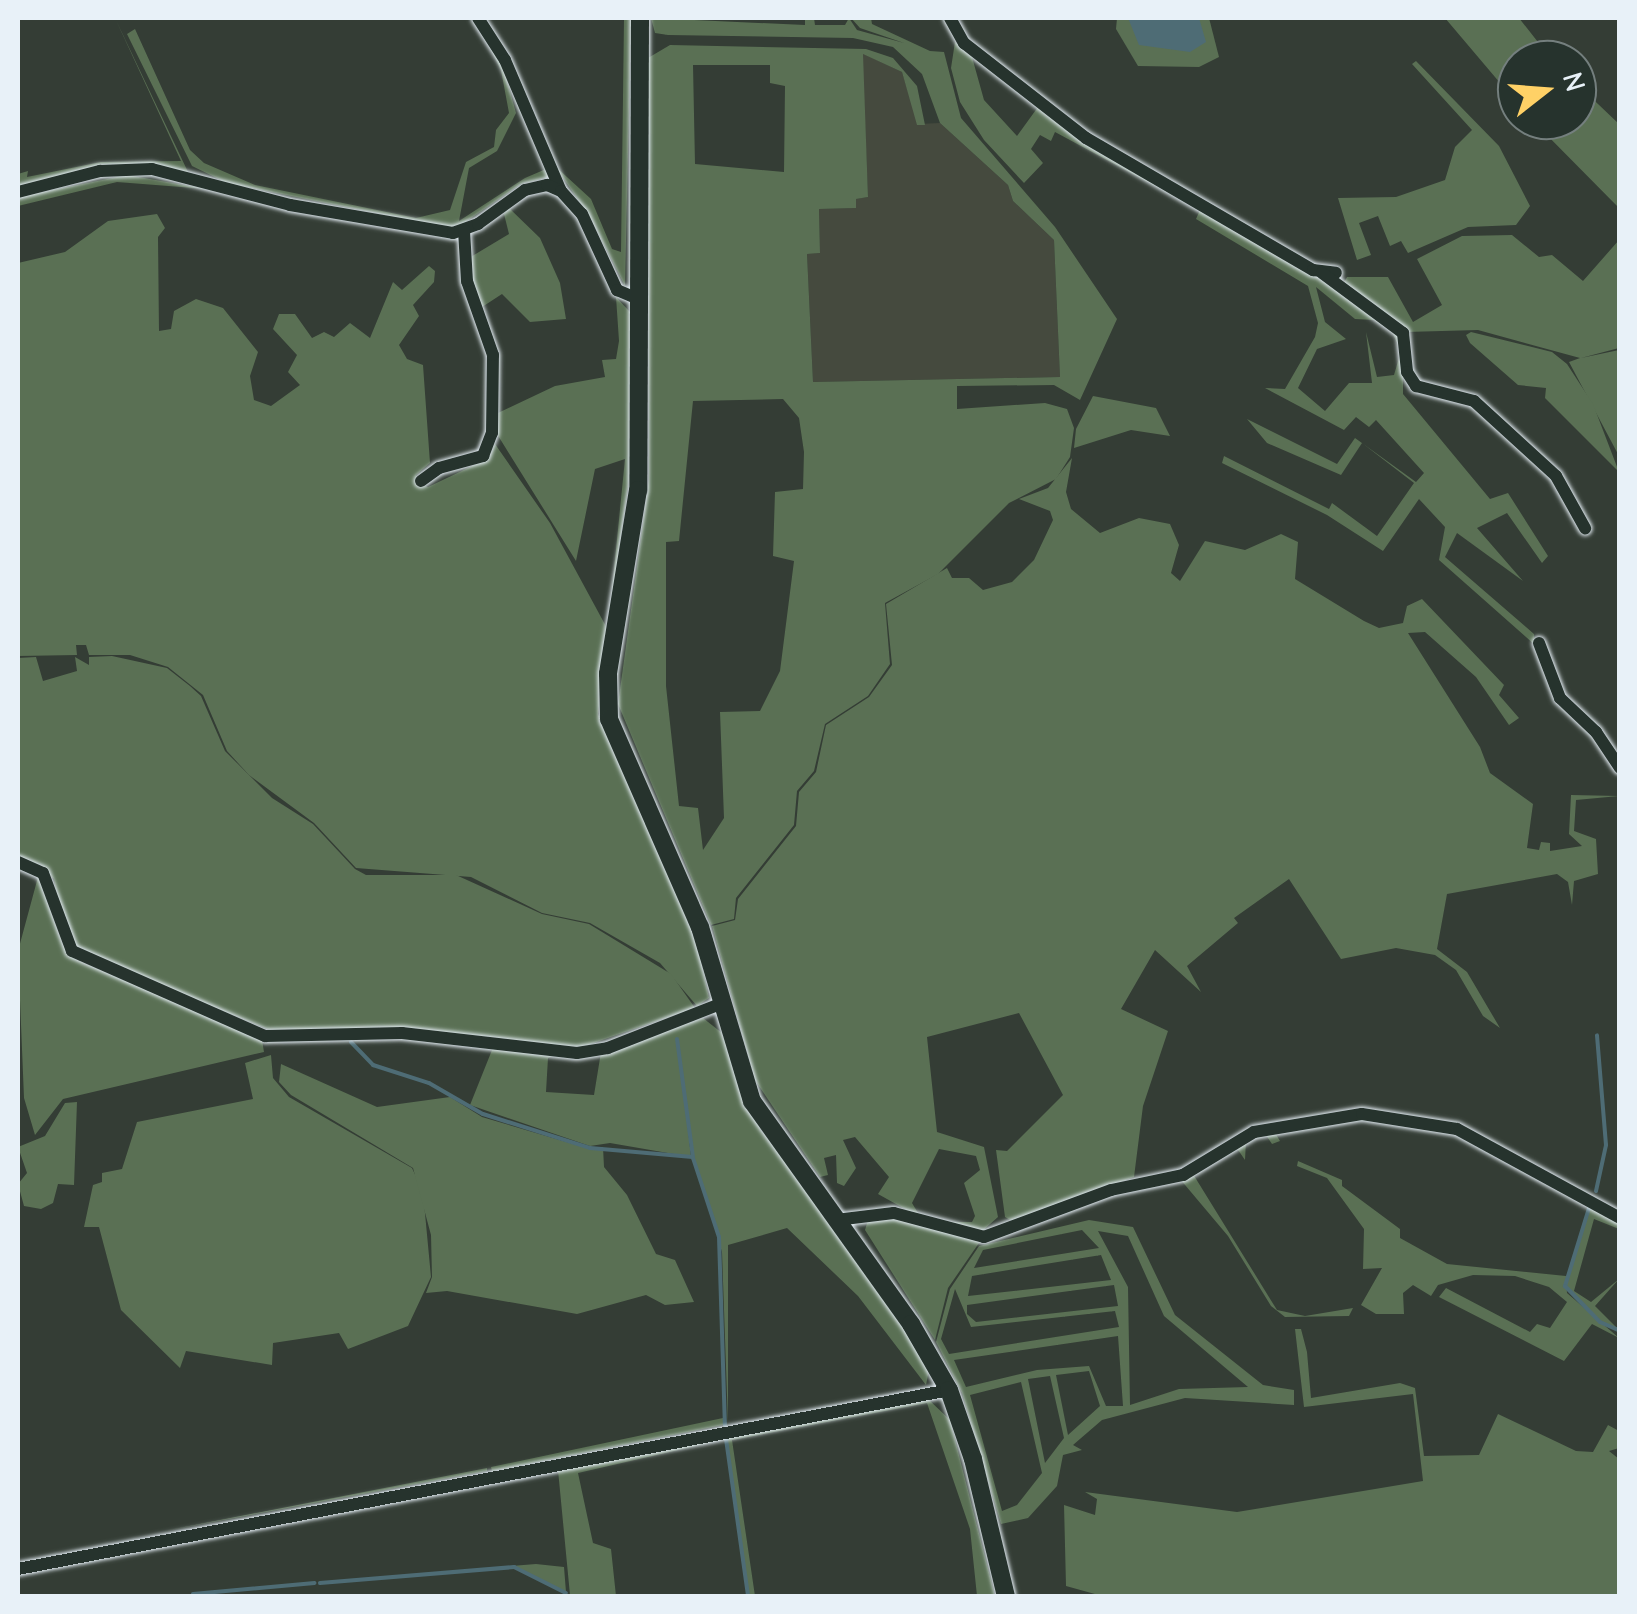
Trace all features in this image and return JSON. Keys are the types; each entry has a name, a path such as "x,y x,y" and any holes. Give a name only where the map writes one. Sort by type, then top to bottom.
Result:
{"main road":[{"path":"640,18 636,517 606,703 622,754 700,927 752,1101 912,1324 949,1390 974,1459 1006,1596"}],"street":[{"path":"478,18 505,60 562,190 588,225 618,290 640,300"},
{"path":"950,18 964,44 1086,138 1320,271 1403,333 1407,372 1416,386 1474,401 1556,476 1585,528"},
{"path":"18,192 100,171 152,170 290,205 438,232 464,230 524,190 541,185 562,190"},
{"path":"421,481 438,468 483,456 492,434 493,355 467,281 464,230"},
{"path":"1320,271 1336,273"},
{"path":"1538,643 1560,698 1596,732 1620,768"},
{"path":"18,862 43,873 72,950 266,1036 402,1033 577,1054 723,1004"},
{"path":"836,1220 894,1213 984,1237 1110,1190 1174,1179 1270,1126 1362,1114 1457,1129 1620,1218"},
{"path":"18,1569 949,1390"}],"shaded area":[{"path":"862,53 902,72 918,124 940,123 1008,185 1013,201 1054,240 1060,377 813,382 807,254 820,253 819,209 855,208 855,199 868,197"}],"green space":[{"path":"115,18 188,172 136,165 18,187 18,174 28,171 27,177 101,162 181,161"},
{"path":"624,18 631,18 625,286 590,217 555,166 591,199 612,249 621,252"},
{"path":"651,18 805,25 805,18 814,18 815,25 845,25 849,18 857,30 904,43 860,28 851,18 871,18 872,24 930,51 944,52 961,118 1055,227 1117,319 1080,400 1054,385 957,386 957,409 1045,403 1067,409 1074,428 1070,457 1056,479 1009,503 938,574 885,603 890,664 868,696 825,724 814,771 797,791 794,825 736,898 734,919 711,925 618,704 649,479 648,58 670,45 866,49 893,58 917,86 925,125 917,125 902,72 863,54 868,197 856,199 856,208 819,209 820,253 807,254 813,382 1060,377 1054,240 1013,201 1008,185 940,123 922,74 893,47 853,38 655,33","holes":["693,65 770,65 770,83 785,86 784,172 695,164","783,399 799,418 804,452 803,489 775,492 773,556 794,561 780,671 760,711 720,712 724,818 703,850 698,808 679,806 666,686 666,542 679,541 693,401"]},
{"path":"1117,18 1209,18 1219,57 1199,67 1138,66 1116,29"},
{"path":"1445,18 1519,18 1536,40 1497,40 1497,79"},
{"path":"135,29 190,150 204,163 255,185 416,218 450,210 466,162 494,147 496,130 509,113 501,70 482,32 503,66 516,113 497,151 469,168 459,221 525,178 546,169 549,177 521,184 455,229 227,183 192,166 127,34"},
{"path":"955,42 972,57 984,100 1017,136 1038,107 1314,274 1403,337 1403,394 1490,499 1508,493 1548,556 1542,563 1507,513 1477,528 1523,581 1457,533 1445,557 1534,634 1535,645 1439,560 1445,527 1419,499 1383,551 1327,515 1222,463 1224,456 1329,509 1332,503 1377,536 1414,483 1363,444 1416,482 1424,473 1376,420 1369,427 1356,417 1344,430 1265,388 1285,389 1315,337 1318,323 1308,286 1196,219 1200,210 1055,132 1051,141 1040,135 1031,149 1043,163 1024,183 984,140 960,102 951,68","holes":["1316,287 1355,319 1374,320 1392,332 1401,351 1394,375 1377,377 1366,332 1372,383 1349,383 1325,411 1298,388 1317,349 1346,339 1325,322"]},
{"path":"1416,61 1499,146 1530,206 1516,225 1468,227 1408,253 1401,241 1390,246 1378,216 1359,223 1371,255 1357,260 1338,198 1396,197 1445,180 1455,147 1472,130 1412,64"},
{"path":"1597,103 1619,124 1619,208 1552,140 1597,140"},
{"path":"127,175 207,189 117,182 18,206 18,197"},
{"path":"509,208 540,238 560,283 566,319 530,322 502,294 479,309 469,258 509,234 504,214"},
{"path":"157,214 165,228 158,237 159,331 171,329 174,311 196,299 223,308 258,352 250,376 254,400 271,406 300,385 288,372 297,355 273,329 279,314 295,314 312,338 324,332 334,337 350,323 370,338 393,282 402,290 429,266 435,271 434,282 413,305 419,316 399,345 407,359 423,365 430,463 416,475 419,483 428,487 489,458 495,444 550,523 608,630 598,714 697,943 709,998 697,1006 660,963 590,923 542,913 471,877 356,868 314,823 249,775 227,751 203,695 168,667 130,655 89,655 86,645 76,645 77,655 18,656 18,263 65,252 108,221"},
{"path":"1512,235 1539,257 1552,255 1583,281 1619,240 1619,348 1581,358 1619,350 1619,456 1569,362 1580,358 1478,330 1406,332 1343,285 1347,277 1388,277 1413,322 1442,305 1417,259 1462,236"},
{"path":"616,297 630,312 630,472 609,620 625,459 595,469 576,561 497,434 498,413 555,386 605,377 602,360 616,359 619,341"},
{"path":"1471,332 1552,352 1567,364 1593,404 1619,472 1545,398 1546,388 1518,385 1470,343 1466,335"},
{"path":"1093,396 1156,408 1170,436 1131,430 1074,448 1076,429"},
{"path":"1247,419 1337,464 1355,438 1362,443 1341,475 1267,443"},
{"path":"1072,458 1066,492 1071,509 1100,533 1139,518 1170,524 1179,545 1171,573 1180,581 1205,541 1245,550 1281,534 1298,542 1295,579 1379,628 1403,623 1407,606 1422,599 1504,685 1499,695 1519,718 1509,725 1476,677 1425,632 1408,633 1480,747 1490,773 1533,804 1527,848 1539,850 1541,842 1550,843 1550,851 1582,846 1569,834 1571,795 1619,796 1576,800 1574,831 1596,839 1598,874 1574,881 1572,905 1568,882 1557,874 1447,894 1437,949 1467,972 1500,1028 1483,1016 1456,970 1435,955 1396,948 1341,959 1289,879 1234,918 1238,923 1187,966 1201,992 1155,950 1121,1009 1168,1031 1143,1106 1134,1177 1012,1221 1005,1217 996,1150 1007,1151 1063,1095 1019,1013 927,1037 937,1132 984,1147 998,1217 981,1232 946,1222 972,1222 975,1216 964,1183 980,1170 976,1156 939,1149 912,1203 921,1218 878,1194 889,1177 855,1137 843,1140 856,1168 844,1186 837,1183 836,1155 824,1158 828,1175 820,1177 755,1080 712,926 735,920 738,899 796,826 799,792 816,772 826,725 869,697 892,665 886,604 947,568 952,578 969,578 983,590 1012,582 1034,560 1053,520 1050,511 1019,499 1048,488"},
{"path":"112,656 167,668 190,686 201,696 225,751 272,798 313,824 355,869 366,875 456,875 542,914 589,924 671,974 695,1008 579,1048 275,1032 76,951 64,931 54,879 40,865 18,857 18,658 36,657 43,681 77,671 75,657 89,665 89,657"},
{"path":"38,877 62,943 79,961 262,1040 264,1052 63,1099 35,1135 24,1098 18,951"},
{"path":"703,1018 722,1033 760,1129 863,1260 929,1370 926,1385 858,1296 787,1228 728,1245 728,1424 722,1252 694,1157 678,1038 691,1157 610,1143 590,1146 470,1105 494,1045 557,1054 548,1058 546,1092 594,1095 601,1052"},
{"path":"271,1055 273,1078 289,1097 412,1168 423,1192 431,1277 408,1326 348,1349 339,1333 273,1343 272,1365 186,1351 180,1368 121,1310 99,1227 84,1227 93,1185 102,1182 102,1173 122,1169 137,1122 253,1099 245,1063"},
{"path":"281,1064 377,1107 450,1097 482,1117 590,1149 603,1147 604,1167 627,1195 656,1254 675,1260 694,1302 665,1305 646,1295 577,1314 447,1291 426,1293 432,1277 431,1235 413,1168 291,1095 279,1082"},
{"path":"77,1102 74,1185 58,1184 53,1203 41,1209 24,1206 18,1184 27,1173 18,1147 45,1136 65,1103"},
{"path":"1373,1117 1421,1121 1438,1127 1377,1120 1304,1124 1274,1131 1280,1141 1272,1144 1266,1135 1246,1141 1245,1160 1236,1147 1193,1174 1277,1310 1305,1316 1353,1308 1349,1316 1285,1317 1271,1306 1228,1236 1180,1179 1257,1132 1303,1120"},
{"path":"1298,1161 1342,1180 1342,1186 1400,1229 1400,1238 1447,1264 1566,1276 1567,1293 1619,1338 1592,1324 1564,1361 1439,1297 1446,1288 1530,1332 1537,1324 1550,1328 1567,1302 1549,1287 1515,1276 1473,1275 1438,1285 1431,1296 1413,1285 1403,1293 1404,1314 1376,1314 1361,1305 1382,1268 1363,1269 1364,1229 1327,1178 1297,1166"},
{"path":"1590,1209 1619,1220 1619,1229 1594,1219 1574,1291 1591,1302 1619,1279 1595,1306 1619,1330 1601,1321 1566,1286"},
{"path":"903,1217 981,1240 948,1288 935,1340 865,1230 868,1220"},
{"path":"1089,1220 1133,1227 1175,1315 1263,1385 1294,1390 1294,1405 1185,1398 1102,1420 1073,1445 1082,1450 1063,1455 1057,1486 1028,1518 1001,1524 962,1393 936,1342 950,1289 979,1246","holes":["1082,1230 1099,1248 974,1268 983,1250","1098,1231 1128,1236 1164,1316 1248,1387 1179,1389 1130,1405 1128,1287","1101,1255 1111,1280 968,1296 972,1276","1114,1285 1118,1306 976,1322 967,1314 967,1305","955,1289 971,1327 1115,1311 1119,1327 949,1354 941,1339","1118,1336 1123,1406 1106,1406 1089,1366 1037,1370 966,1387 954,1360","1089,1371 1100,1406 1068,1435 1056,1375","1050,1376 1064,1438 1045,1463 1028,1379","1021,1382 1042,1473 1017,1505 1002,1511 970,1395"]},
{"path":"1295,1329 1301,1329 1307,1352 1311,1398 1400,1383 1415,1388 1424,1456 1479,1455 1498,1414 1576,1451 1593,1452 1608,1425 1619,1431 1619,1448 1609,1451 1619,1459 1619,1596 1102,1596 1066,1586 1064,1505 1095,1515 1097,1499 1085,1492 1237,1512 1423,1481 1413,1394 1304,1407"},
{"path":"927,1398 950,1420 995,1596 977,1596 970,1529 927,1403 732,1440 755,1596 749,1596 726,1439 578,1473 593,1543 611,1549 616,1596 570,1595 558,1470"},
{"path":"723,1418 723,1425 492,1471 491,1467"},
{"path":"487,1468 487,1471 164,1531"},
{"path":"536,1564 564,1567 566,1592 514,1566 320,1582"}],"water":[{"path":"1128,18 1199,18 1206,42 1190,52 1139,45"}],"waterway":[{"path":"1596,1191 1606,1145 1597,1035"},
{"path":"677,1039 693,1158 719,1237 725,1425"},
{"path":"351,1042 373,1065 429,1083 483,1114 590,1148 693,1157"},
{"path":"1589,1208 1565,1286 1600,1322 1620,1331"},
{"path":"726,1439 748,1596"},
{"path":"320,1583 514,1567 566,1593"},
{"path":"193,1594 315,1583"}]}
